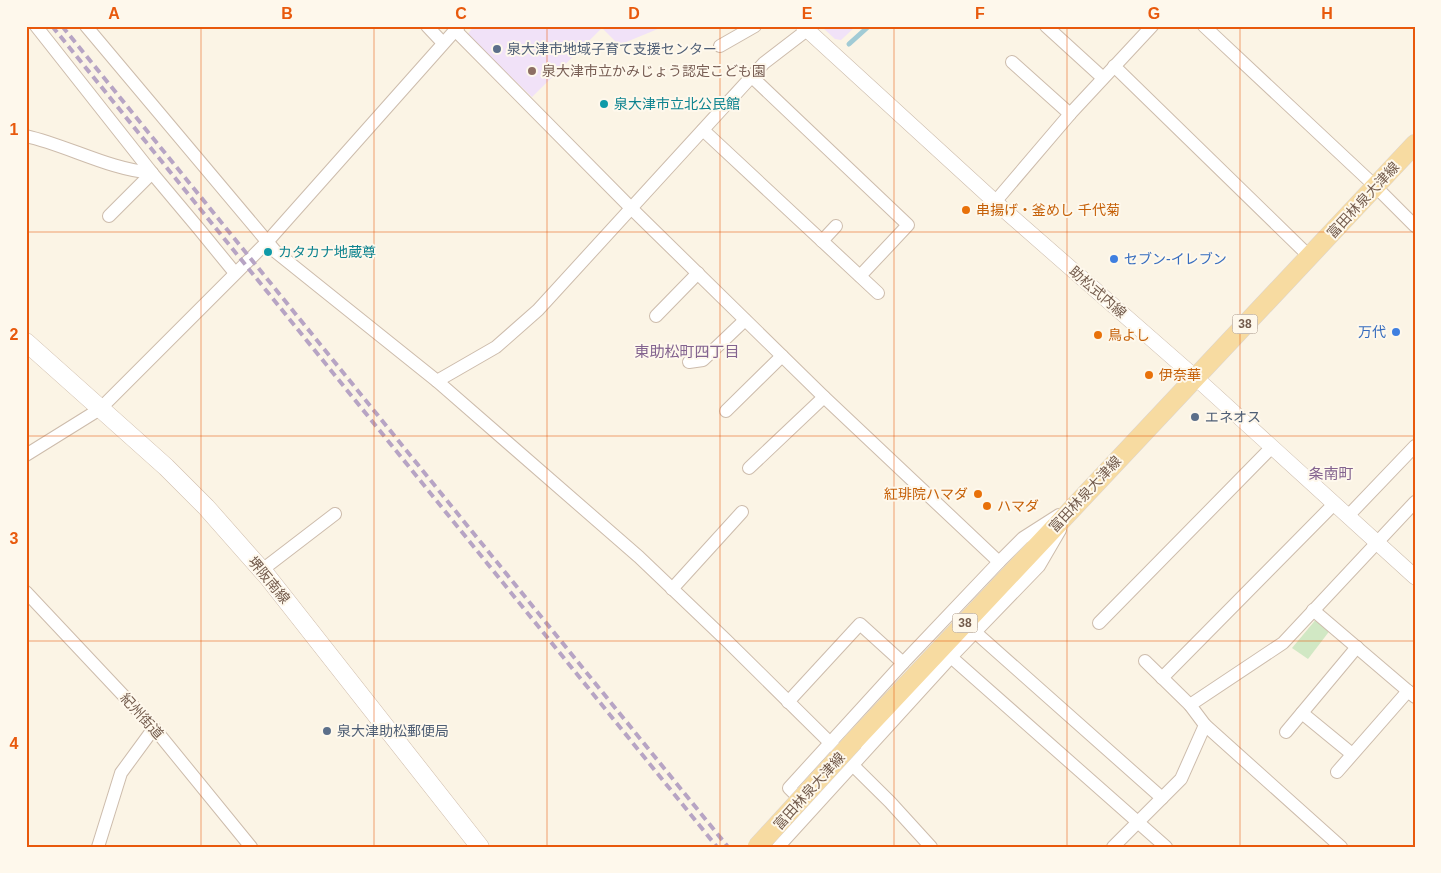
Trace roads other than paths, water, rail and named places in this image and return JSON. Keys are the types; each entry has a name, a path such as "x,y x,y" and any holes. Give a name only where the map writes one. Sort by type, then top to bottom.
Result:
{"main road":[{"name":"富田林泉大津線","path":"757,847 854,741 1415,144"},
{"name":"堺阪南線","path":"26,342 166,467 206,507 262,570 480,847"}],"street":[{"path":"36,26 152,173 235,273"},
{"path":"86,26 276,252 437,381 639,557 788,702 931,847"},
{"path":"427,26 443,43"},
{"path":"720,46 755,26"},
{"path":"1046,26 1104,78"},
{"path":"995,202 1070,114 1152,26"},
{"path":"1204,26 1375,186 1415,226"},
{"path":"26,455 100,408 267,242 457,28 632,209 824,397 998,562"},
{"path":"437,381 496,347 538,310 632,209 751,76 805,28"},
{"name":"助松式内線","path":"805,28 995,202 1196,378 1415,577"},
{"path":"1012,62 1070,114"},
{"path":"1114,66 1309,256"},
{"path":"751,76 908,225 860,276"},
{"path":"703,130 878,293"},
{"path":"26,136 46,140 131,172 152,173"},
{"path":"109,216 152,173"},
{"path":"822,241 836,226"},
{"path":"656,316 698,274"},
{"path":"689,362 703,360 745,320"},
{"path":"726,411 782,356"},
{"path":"749,468 824,397"},
{"path":"1348,516 1415,446"},
{"path":"1099,623 1272,447"},
{"path":"1190,706 1283,643 1415,502"},
{"path":"811,810 790,788 903,663 1022,538 1076,504"},
{"path":"778,847 951,657 1039,566 1076,504"},
{"path":"1162,678 1334,504"},
{"path":"672,588 726,521 742,512"},
{"path":"262,570 335,514"},
{"name":"紀州街道","path":"26,592 154,728 250,847"},
{"path":"1313,610 1411,694 1352,754 1337,772"},
{"path":"788,702 860,624 903,663"},
{"path":"975,632 1162,798"},
{"path":"1286,732 1357,647"},
{"path":"951,657 1166,847"},
{"path":"1146,662 1190,706 1205,725 1341,847"},
{"path":"1302,713 1352,754"},
{"path":"1114,847 1182,779 1205,725"},
{"path":"98,847 121,773 154,728"}],"waterway":[{"path":"849,44 869,26"}],"railway":[{"path":"52,26 717,847"},
{"path":"62,26 728,847"}],"place":[{"name":"泉大津市地域子育て支援センター","path":"497,49"},
{"name":"泉大津市立かみじょう認定こども園","path":"532,71"},
{"name":"泉大津市立北公民館","path":"604,104"},
{"name":"串揚げ・釜めし 千代菊","path":"966,210"},
{"name":"カタカナ地蔵尊","path":"268,252"},
{"name":"セブン-イレブン","path":"1114,259"},
{"name":"万代","path":"1396,332"},
{"name":"鳥よし","path":"1098,335"},
{"name":"伊奈華","path":"1149,375"},
{"name":"エネオス","path":"1195,417"},
{"name":"紅琲院ハマダ","path":"978,494"},
{"name":"ハマダ","path":"987,506"},
{"name":"泉大津助松郵便局","path":"327,731"}],"district":[{"name":"東助松町四丁目","path":"687,351"},
{"name":"条南町","path":"1331,473"}]}
